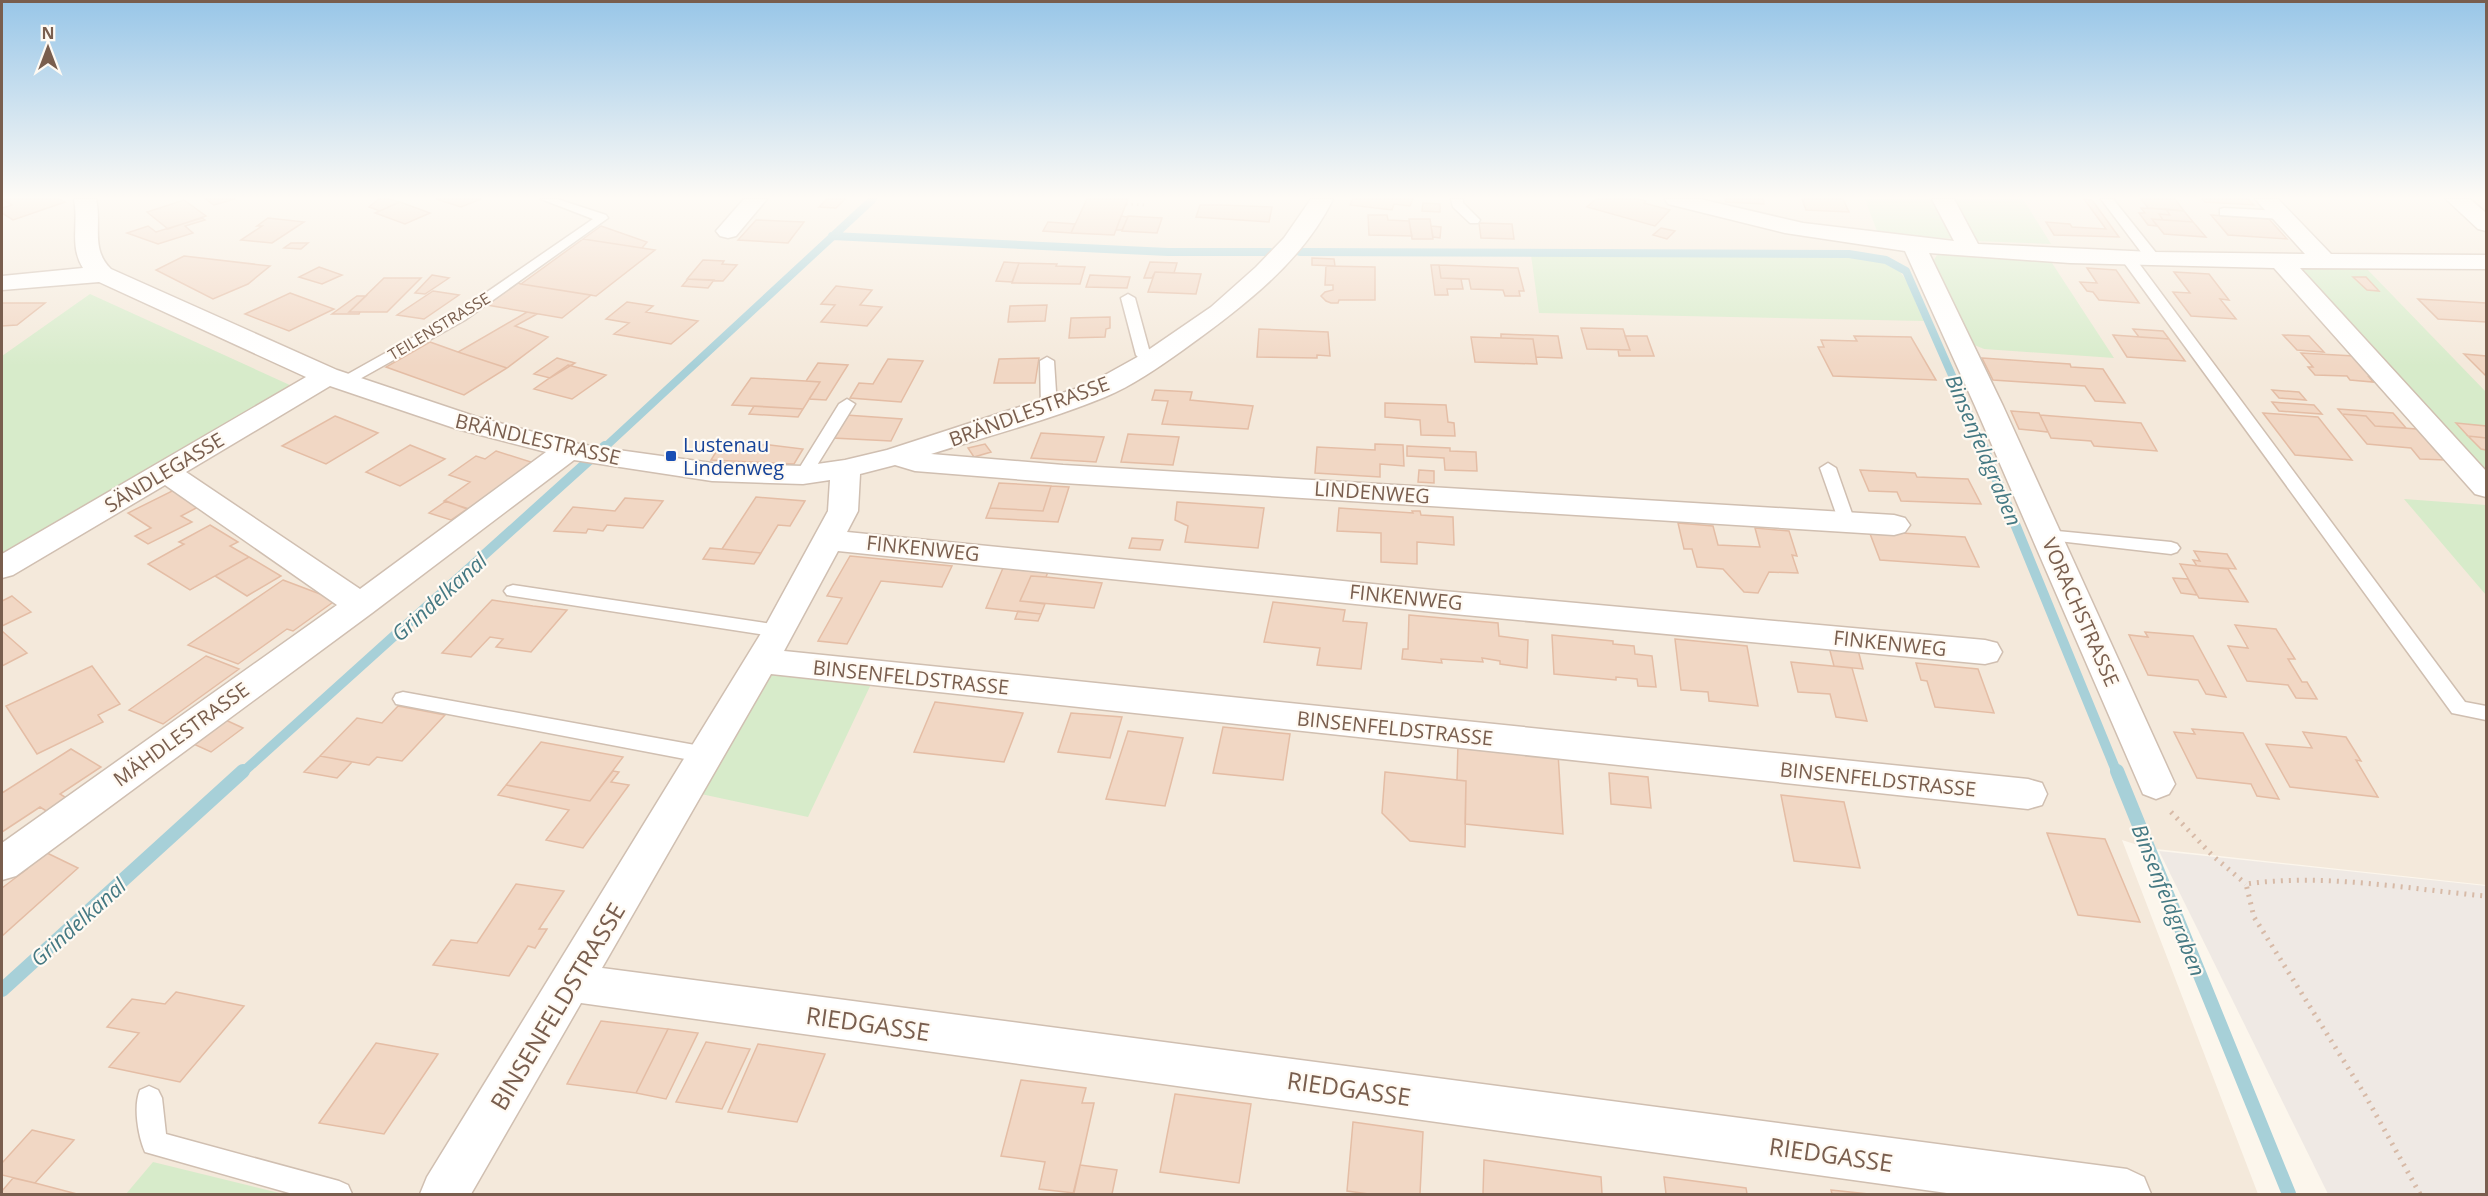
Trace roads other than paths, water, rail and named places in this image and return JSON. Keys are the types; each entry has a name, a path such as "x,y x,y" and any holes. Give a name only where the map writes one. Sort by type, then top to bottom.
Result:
{"street":[{"path":"86,255 91,265 102,274"},
{"name":"BRÄNDLESTRASSE","path":"102,274 335,379 467,423 573,451 618,459 712,472 803,475 846,469 897,456 1097,391 1150,361 1220,312 1282,255"},
{"name":"VORACHSTRASSE","path":"1918,255 2047,536 2156,784"},
{"path":"2078,255 2487,262"},
{"path":"2319,255 2324,260"},
{"path":"2280,260 2487,488"},
{"path":"2,283 102,274"},
{"name":"SÄNDLEGASSE","path":"2,568 165,471 335,379"},
{"name":"MÄHDLESTRASSE","path":"2,864 573,451"},
{"name":"LINDENWEG","path":"897,456 915,462 1063,474 1894,525"},
{"name":"BINSENFELDSTRASSE","path":"444,1194 572,983 770,646 843,511 846,469"},
{"path":"165,471 360,605"},
{"name":"FINKENWEG","path":"828,540 1443,602 1985,652"},
{"name":"BINSENFELDSTRASSE","path":"770,646 2028,794"},
{"name":"RIEDGASSE","path":"572,983 2127,1194"}],"lane":[{"name":"TEILENSTRASSE","path":"335,379 460,317 549,255"},
{"path":"2127,257 2459,708 2487,713"},
{"path":"1128,298 1143,355 1150,361"},
{"path":"1047,361 1049,407"},
{"path":"803,475 847,404"},
{"path":"1828,468 1847,522"},
{"path":"2047,536 2171,549"},
{"path":"513,591 770,646"},
{"path":"404,699 706,755"},
{"path":"149,1098 154,1143 339,1194"}],"waterway":[{"name":"Grindelkanal","path":"604,448 813,255"},
{"name":"Binsenfeldgraben","path":"1854,255 1886,260 1906,271 1984,448"},
{"name":"Grindelkanal","path":"242,773 605,446"},
{"name":"Binsenfeldgraben","path":"1983,446 2117,773"},
{"name":"Grindelkanal","path":"2,990 243,771"},
{"name":"Binsenfeldgraben","path":"2117,771 2289,1194"}],"place":[{"name":"Lustenau Lindenweg","path":"671,456"}]}
